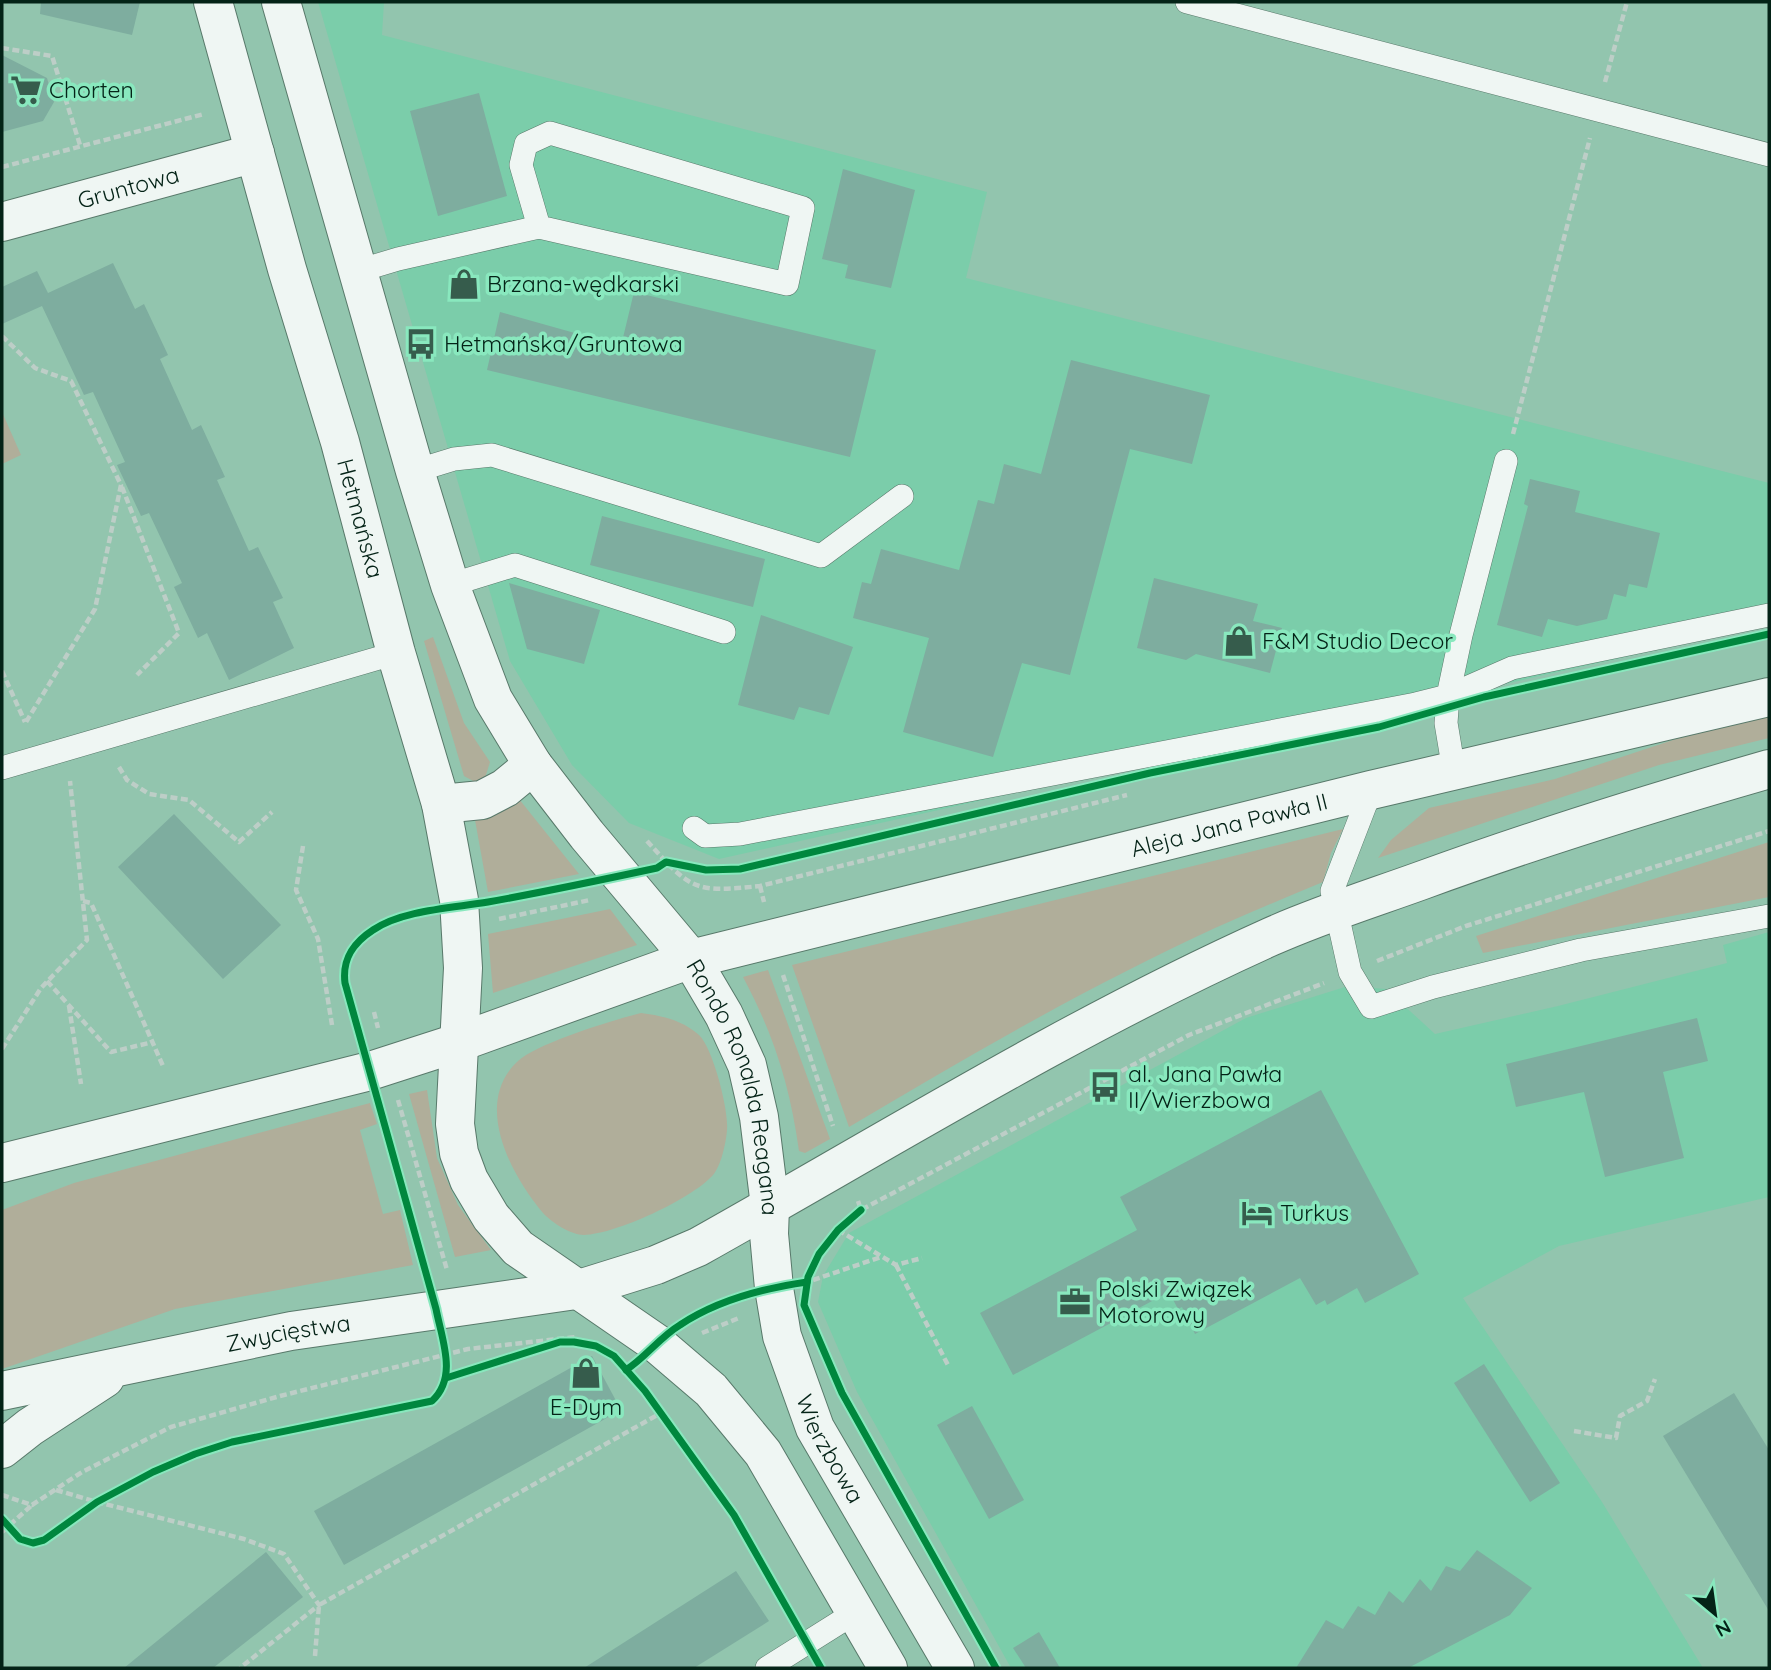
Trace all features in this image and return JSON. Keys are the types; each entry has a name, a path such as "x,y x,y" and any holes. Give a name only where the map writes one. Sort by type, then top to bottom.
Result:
{"main road":[{"name":"Hetmańska","path":"213,2 441,804 459,900 463,968 460,1042"},
{"path":"281,2 415,471 450,585 493,699 533,765 691,959"},
{"name":"Gruntowa","path":"2,222 255,153"},
{"name":"Aleja Jana Pawła II","path":"691,959 1371,790 1769,697"},
{"path":"441,804 482,800 505,789 533,765"},
{"path":"770,1206 1050,1047 1162,988 1273,936 1335,911 1544,837 1644,804 1769,769"},
{"name":"Rondo Ronalda Reagana","path":"460,1042 691,959 724,1015 747,1065 760,1117 770,1206 698,1247 656,1265 576,1290"},
{"path":"2,1163 127,1134 388,1065 460,1042 455,1124 459,1153 469,1180 491,1217 518,1248 656,1343 711,1390 763,1453 888,1668"},
{"name":"Wierzbowa","path":"770,1206 769,1234 791,1285 782,1336 815,1428 955,1668"},
{"name":"Zwycięstwa","path":"2,1391 291,1331 576,1290"},
{"path":"2,1449 30,1427 122,1368"},
{"path":"796,1509 846,1482"}],"lane":[{"path":"1187,2 1769,155"},
{"path":"358,271 539,226 787,284 803,208 550,133 526,144 521,165 539,226"},
{"path":"415,471 454,459 492,455 821,556 902,496"},
{"path":"1454,771 1446,723 1448,696 1506,461"},
{"path":"450,585 514,565 724,632"},
{"path":"694,828 705,836 740,834 1416,704 1448,696 1512,668 1769,615"},
{"path":"2,768 396,653"},
{"path":"1371,790 1332,891 1350,972 1371,1007 1433,987 1581,950 1769,916"},
{"path":"767,1668 856,1612"}],"path":[{"path":"1506,461 1627,2"},
{"path":"2,48 52,56 80,145"},
{"path":"2,167 204,114"},
{"path":"2,336 35,368 71,381 121,485 179,633 136,675"},
{"path":"2,671 26,723 95,610 121,485"},
{"path":"102,739 127,780 149,794 189,800 239,842 272,812"},
{"path":"2,1049 47,981 87,940 67,749"},
{"path":"461,927 628,883 683,879 708,889 760,886 780,967 861,1210 1189,1035 1466,926 1769,831"},
{"path":"303,846 296,890 318,939 332,1025"},
{"path":"628,883 666,862 684,863"},
{"path":"83,901 91,903 163,1066"},
{"path":"47,981 111,1052 153,1042"},
{"path":"69,1005 81,1084"},
{"path":"374,1012 446,1308 446,1367"},
{"path":"838,1230 896,1265 948,1367"},
{"path":"791,1285 882,1257"},
{"path":"896,1265 922,1258"},
{"path":"2,1519 7,1531 32,1505 55,1489 82,1472 171,1427 280,1396 468,1349 446,1308"},
{"path":"525,1353 560,1342 585,1344"},
{"path":"1574,1431 1616,1438 1620,1416 1647,1401 1656,1379"},
{"path":"240,1668 318,1605 661,1413"},
{"path":"55,1489 244,1539 284,1553 318,1605 315,1656"},
{"path":"2,1495 32,1505"},
{"path":"86,1510 108,1496"}],"shaded area":[{"path":"318,2 384,2 382,35 987,192 966,278 1769,483 1769,625 719,859 629,823 572,765 510,661"},
{"path":"2,412 21,455 2,464"},
{"path":"433,637 464,723 490,762 485,778 475,782 464,776 424,641"},
{"path":"1769,715 1769,738 1659,765 1378,858 1391,840 1429,808 1555,779 1676,739"},
{"path":"519,799 579,874 488,892 475,820 498,813"},
{"path":"1343,829 1331,853 1323,882 1215,928 1121,974 984,1048 849,1127 792,965"},
{"path":"1769,842 1769,897 1483,953 1476,936"},
{"path":"610,909 637,945 493,993 488,934"},
{"path":"1769,932 1769,1197 1559,1246 1463,1298 1602,1502 1703,1668 1011,1668 857,1392 818,1302 823,1276 849,1233 1246,1018 1348,986 1386,989 1435,1034 1727,963 1723,945"},
{"path":"768,970 830,1139 805,1153 799,1151 786,1083 772,1040 743,977"},
{"path":"641,1013 679,1022 693,1030 704,1042 715,1066 725,1109 727,1130 723,1154 713,1175 703,1184 653,1214 615,1229 584,1235 573,1233 547,1217 519,1179 501,1139 497,1118 498,1097 505,1078 518,1061 528,1054 576,1033"},
{"path":"427,1090 437,1158 458,1205 491,1250 455,1257 409,1094"},
{"path":"370,1103 377,1124 360,1130 383,1214 400,1210 413,1265 175,1309 2,1369 2,1210 74,1183"}],"building":[{"path":"41,2 140,2 132,35 40,14"},
{"name":"Chorten","path":"2,55 47,78 54,102 43,121 2,132"},
{"path":"479,93 507,196 438,216 410,111"},
{"path":"843,169 915,190 891,288 845,278 848,265 822,259"},
{"path":"113,263 135,309 144,304 168,355 160,359 192,430 201,425 225,477 217,480 249,551 258,547 283,598 273,602 294,648 229,680 207,633 198,638 174,587 182,583 149,513 141,516 117,465 125,462 93,392 84,395 42,306 2,324 2,287 37,271 48,293"},
{"path":"634,292 876,350 850,457 487,370 500,312 621,346"},
{"path":"1071,360 1210,395 1192,464 1130,449 1070,675 1022,663 993,757 903,732 929,638 853,618 862,582 871,584 881,549 959,570 978,500 994,504 1004,464 1041,474"},
{"path":"1530,479 1580,491 1575,512 1660,533 1647,588 1629,584 1626,597 1614,594 1607,619 1577,626 1548,619 1542,637 1497,625 1528,506 1524,504"},
{"path":"602,516 765,559 753,607 590,565"},
{"path":"1154,578 1258,604 1253,621 1282,628 1270,673 1196,654 1186,660 1137,648"},
{"path":"509,583 600,610 584,664 527,649"},
{"path":"761,615 853,647 829,715 799,707 794,720 738,705"},
{"path":"174,814 281,925 223,979 118,867"},
{"path":"1697,1018 1708,1061 1663,1072 1684,1158 1605,1177 1584,1092 1516,1107 1506,1064"},
{"name":"Turkus","path":"1321,1090 1419,1274 1365,1303 1357,1288 1327,1305 1325,1300 1316,1305 1300,1278 1195,1334 1182,1307 1178,1309 1169,1292 1013,1375 980,1313 1137,1230 1120,1197"},
{"path":"592,1356 621,1410 344,1565 314,1511"},
{"path":"1484,1364 1560,1483 1530,1502 1454,1383"},
{"path":"1734,1393 1769,1450 1769,1611 1663,1436"},
{"path":"972,1406 1024,1500 989,1519 937,1425"},
{"path":"1477,1550 1532,1588 1510,1615 1408,1668 1296,1668 1326,1620 1343,1629 1358,1606 1375,1615 1389,1591 1403,1603 1420,1579 1431,1591 1446,1566 1460,1571"},
{"path":"266,1552 303,1597 213,1668 124,1668"},
{"path":"736,1571 769,1621 694,1668 584,1668"},
{"path":"1039,1632 1060,1668 1026,1668 1013,1648"}],"cycle path":[{"path":"2,1519 20,1539 33,1543 44,1540 97,1502 153,1472 195,1454 232,1442 432,1401 440,1391 444,1381 446,1358 436,1309 345,983 345,966 350,952 366,935 385,923 413,914 488,902 657,868 666,862 706,870 740,869 1150,773 1379,727 1484,697 1769,634"},
{"path":"861,1210 838,1230 819,1254 808,1277 804,1305 842,1393 996,1668"},
{"path":"626,1370 673,1330 709,1309 758,1292 807,1282"},
{"path":"446,1378 560,1342 596,1346 614,1356 645,1391 734,1515 821,1668"}],"place":[{"name":"Chorten","path":"26,90"},
{"name":"Brzana-wędkarski","path":"464,284"},
{"name":"Hetmańska/Gruntowa","path":"421,344"},
{"name":"F&M Studio Decor","path":"1239,641"},
{"name":"al. Jana Pawła II/Wierzbowa","path":"1105,1087"},
{"name":"Turkus","path":"1257,1213"},
{"name":"Polski Związek Motorowy","path":"1075,1302"},
{"name":"E-Dym","path":"586,1373"}]}
